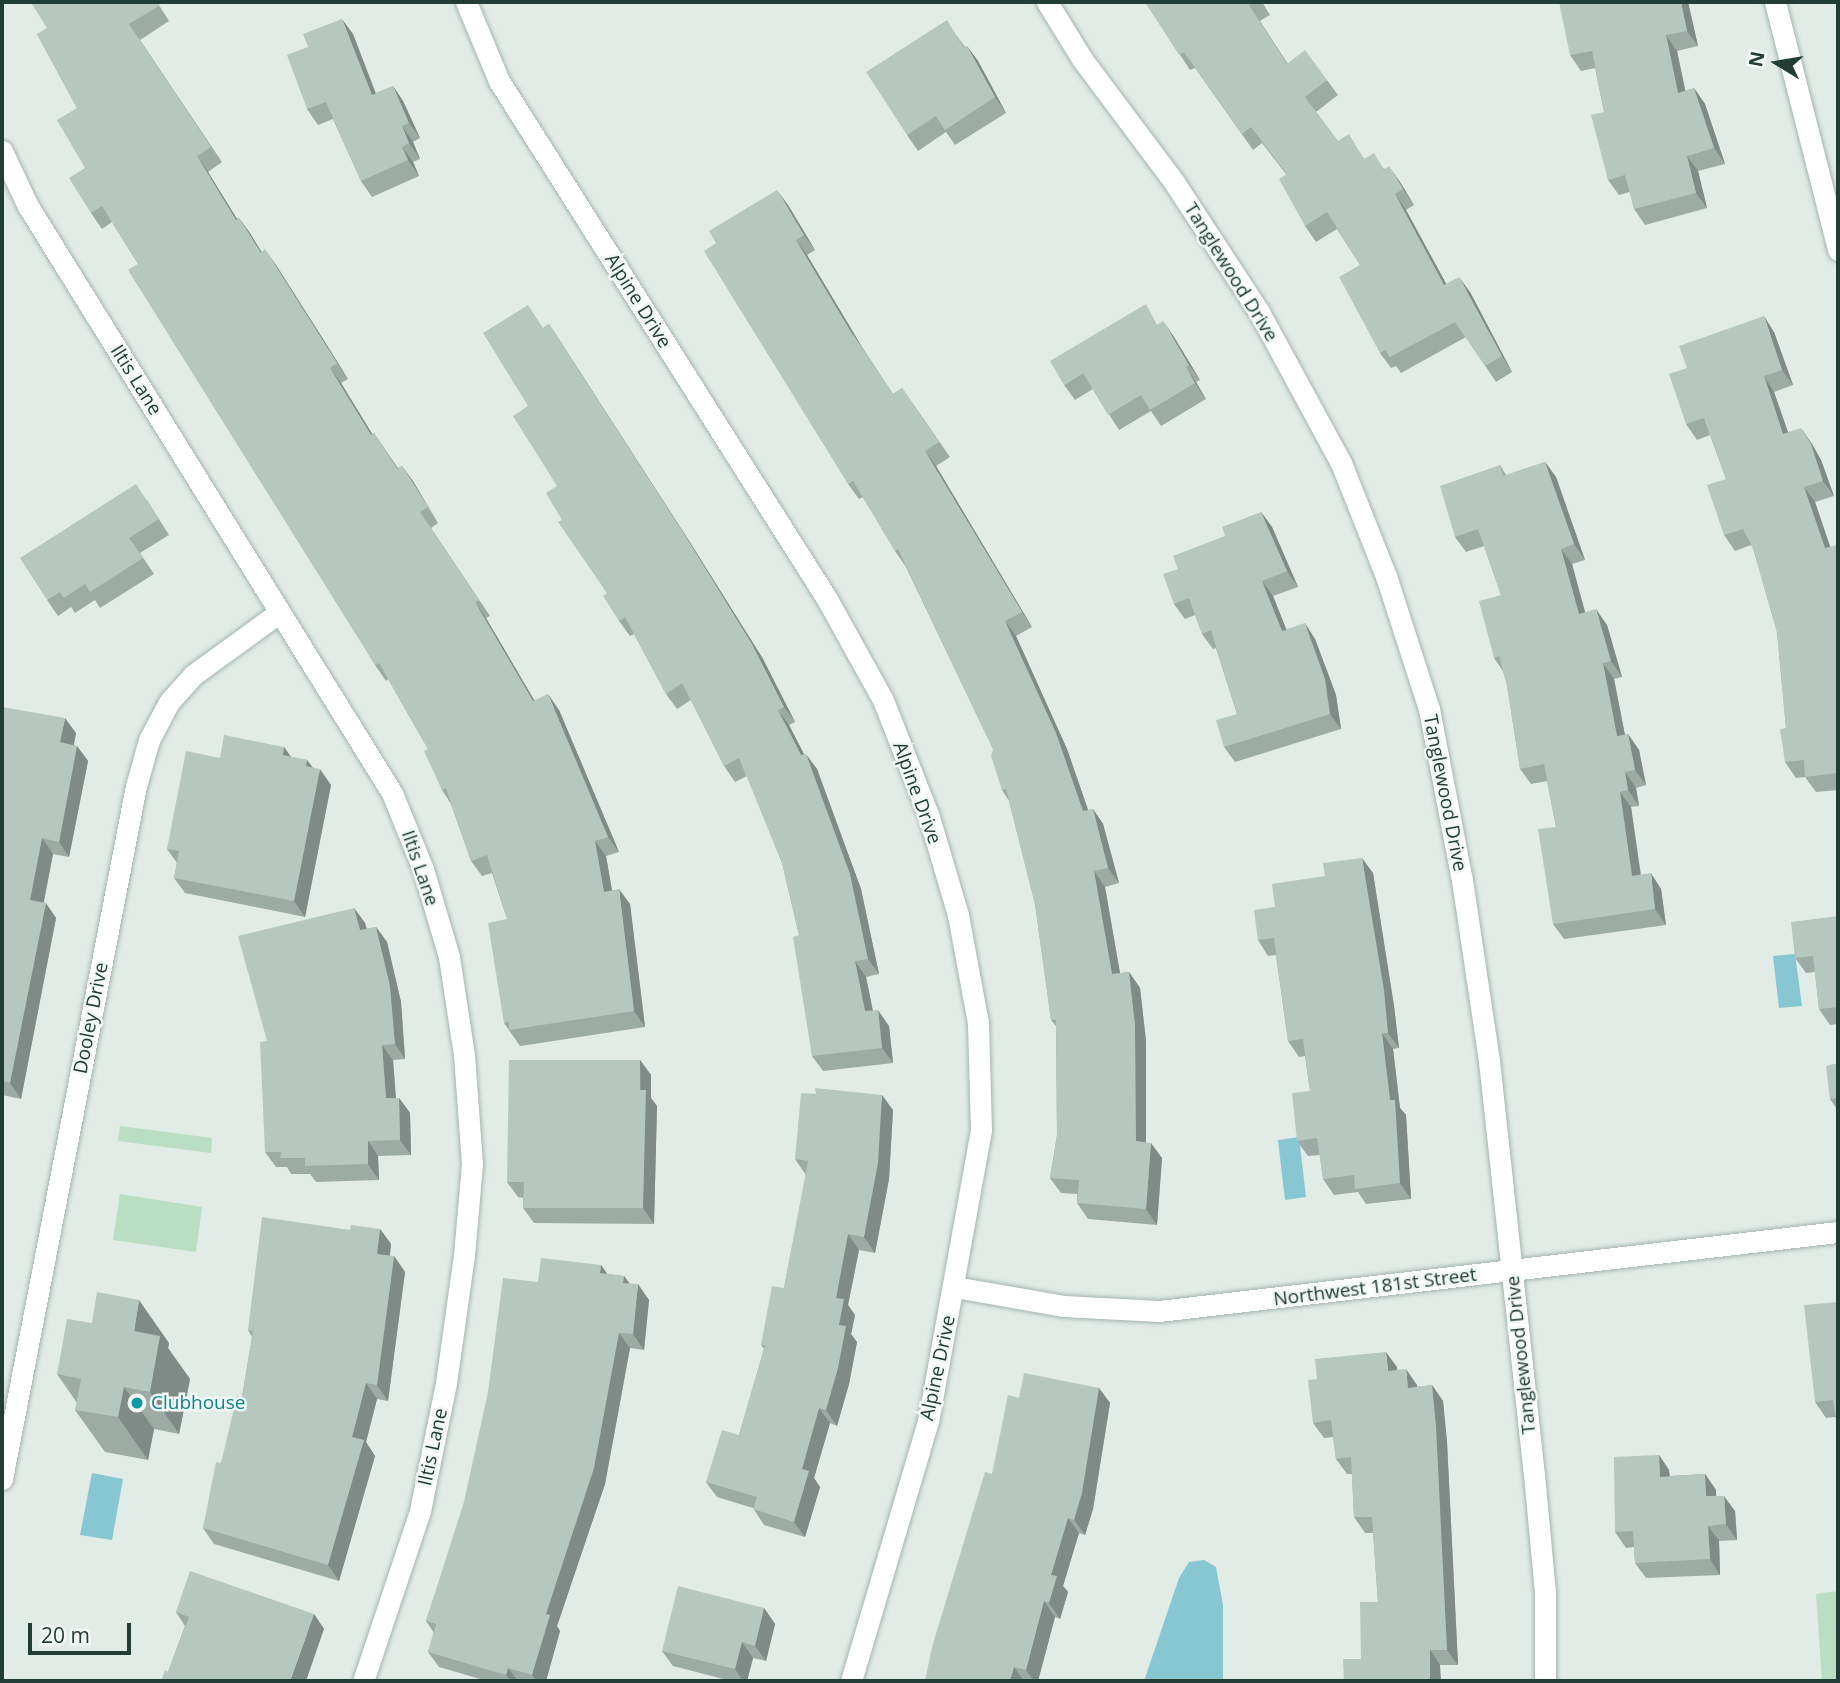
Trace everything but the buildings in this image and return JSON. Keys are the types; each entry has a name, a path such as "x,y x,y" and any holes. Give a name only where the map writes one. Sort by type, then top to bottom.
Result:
{"street":[{"name":"Alpine Drive","path":"466,2 499,81 827,599 883,700 929,817 958,915 978,1023 981,1130 955,1287 928,1421 851,1681"},
{"name":"Tanglewood Drive","path":"1047,2 1082,59 1174,182 1259,312 1342,463 1386,576 1429,709 1462,880 1512,1271 1545,1592 1545,1681"},
{"path":"1775,2 1838,250"},
{"name":"Iltis Lane","path":"2,151 28,206 392,793 423,869 449,957 464,1055 472,1164 446,1383 420,1511 363,1681"},
{"name":"Dooley Drive","path":"2,1479 136,786 149,740 169,702 193,675 280,612"},
{"name":"Northwest 181st Street","path":"955,1287 1064,1306 1159,1311 1838,1232"}],"green space":[{"path":"120,1126 212,1138 211,1153 118,1141"},
{"path":"120,1194 202,1207 196,1252 113,1240"},
{"path":"1838,1591 1838,1681 1822,1681 1816,1594"}],"water":[{"path":"1795,954 1802,1006 1779,1008 1773,956"},
{"path":"1299,1137 1306,1197 1285,1200 1278,1140"},
{"path":"92,1473 123,1479 112,1540 80,1535"},
{"path":"1204,1560 1216,1567 1223,1605 1223,1681 1144,1681 1179,1578 1189,1562"}],"place":[{"name":"Clubhouse","path":"137,1403"}]}
